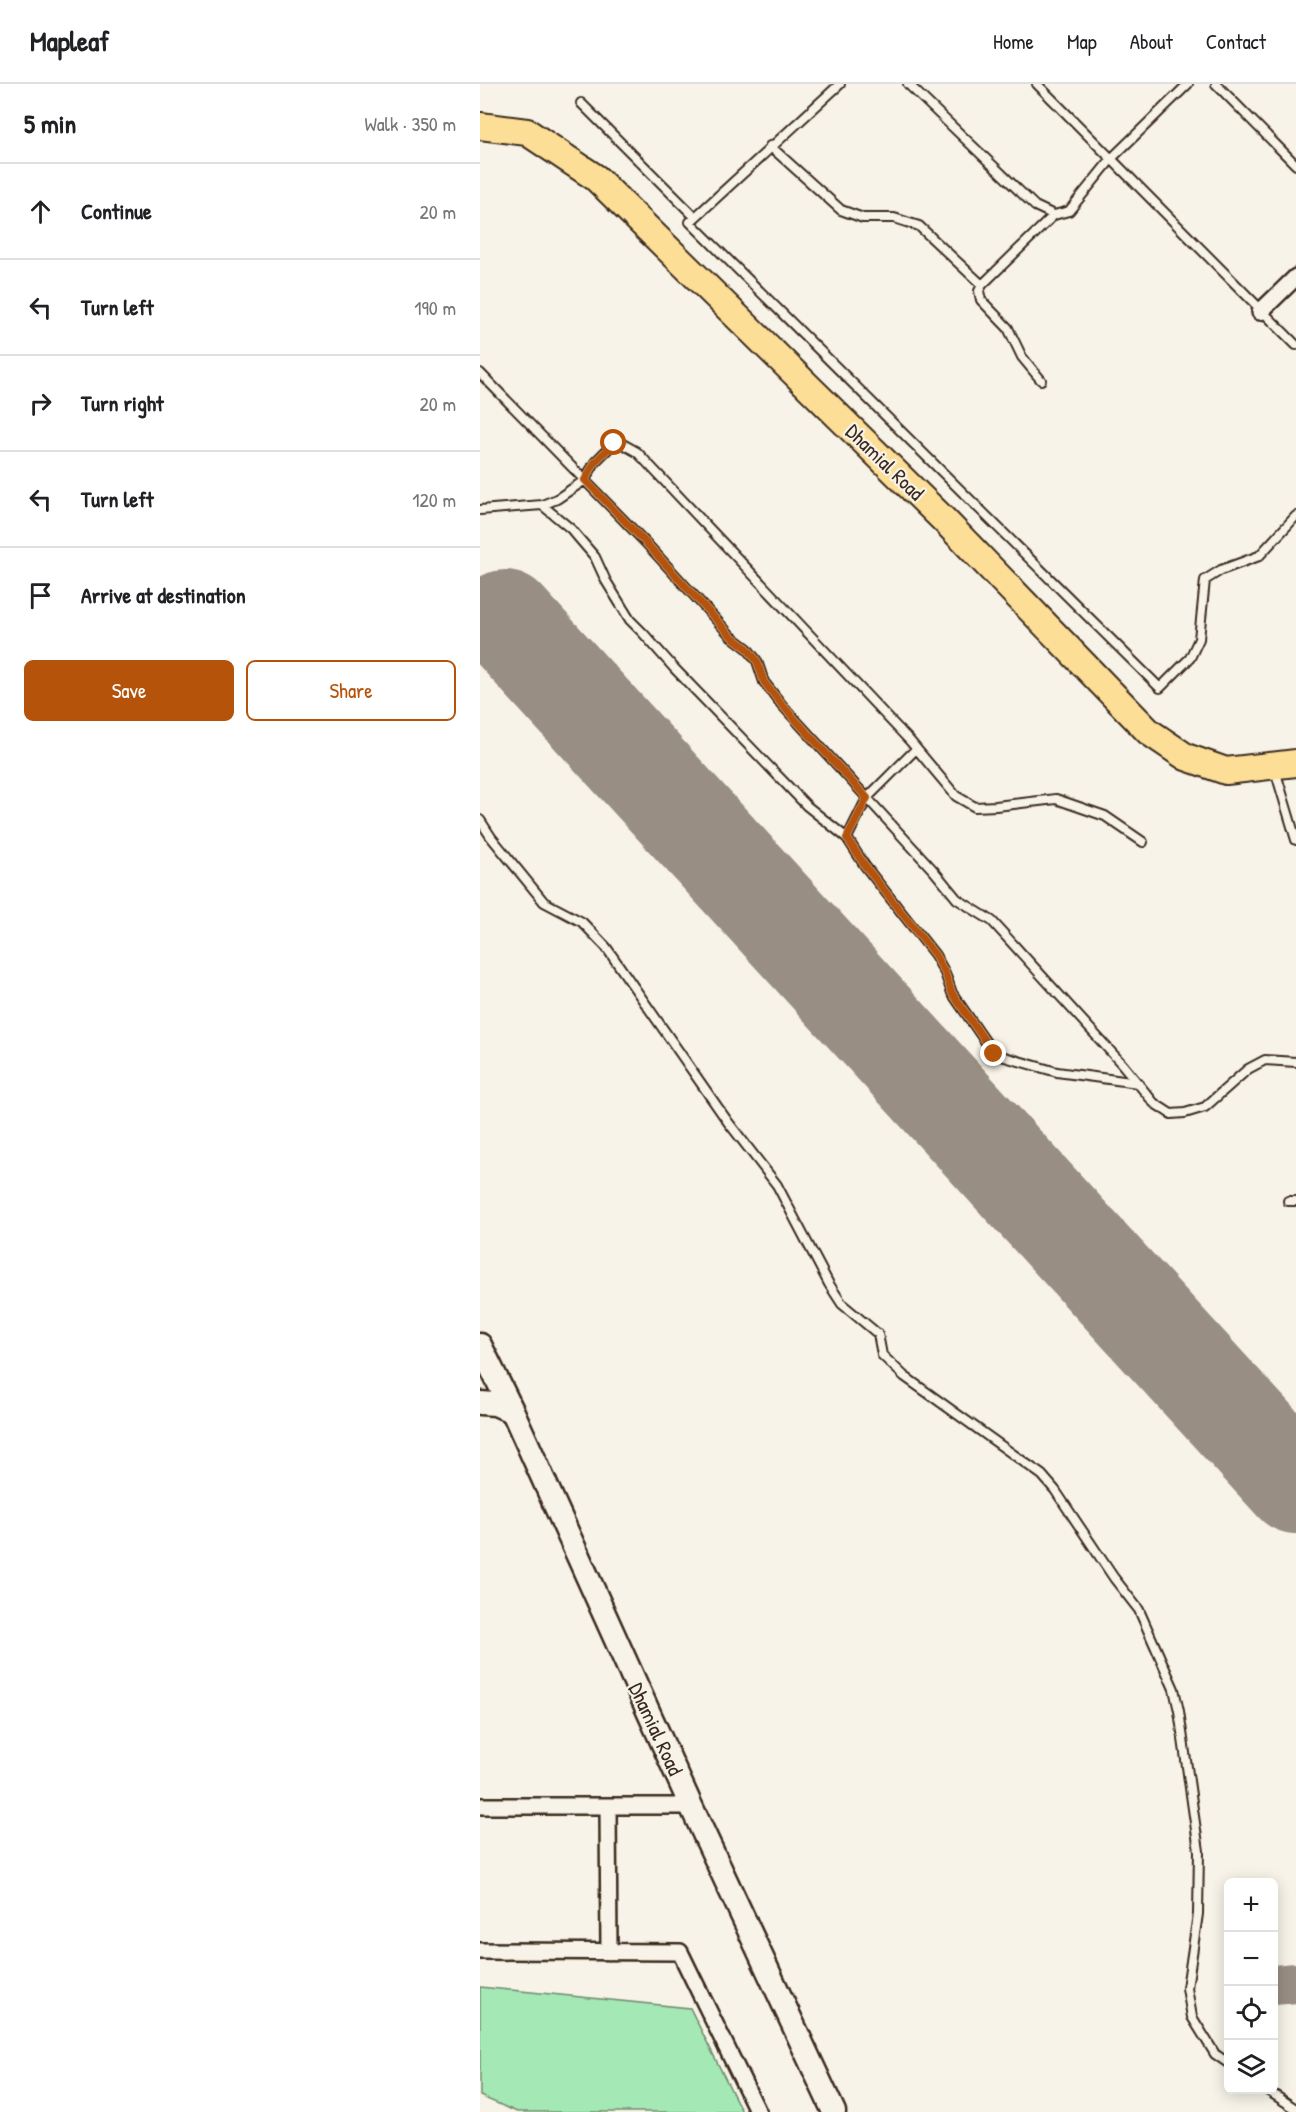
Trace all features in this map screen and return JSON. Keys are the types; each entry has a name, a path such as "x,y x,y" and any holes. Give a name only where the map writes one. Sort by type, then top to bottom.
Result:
{"main road":[{"name":"Dhamial Road","path":"480,126 527,132 596,178 945,521 1149,732 1186,757 1226,771 1285,764"},
{"name":"Dhamial Road","path":"480,1345 513,1412 691,1806 834,2112"},
{"path":"480,1403 495,1404 513,1412"}],"street":[{"path":"1260,312 1296,277"},
{"path":"480,1806 691,1806"},
{"path":"609,1806 609,1952"},
{"path":"480,1951 680,1952 758,2112"}],"lane":[{"path":"840,84 690,222 1160,688 1190,658 1199,639 1205,580 1221,570 1259,556 1296,516"},
{"path":"908,84 1035,206 1054,215"},
{"path":"1037,84 1260,312 1296,345"},
{"path":"1172,84 1180,92"},
{"path":"1041,380 1022,357 1008,328 981,300 979,291 982,285 1054,215 1069,211 1112,159 1188,84"},
{"path":"1216,84 1296,165"},
{"path":"581,103 695,217"},
{"path":"770,146 841,210 863,218 894,218 919,226 982,285"},
{"path":"480,373 646,543 731,636 747,648 757,661 764,682 782,705 934,871 957,900 992,921 1154,1103 1171,1114 1185,1113 1205,1107 1248,1069 1265,1060 1296,1062"},
{"path":"480,510 542,505 557,499 585,480 595,462 614,443 621,443 637,452 916,749 956,796 975,807 1056,799 1105,816 1143,842"},
{"path":"542,505 571,529 595,557 606,581 630,620 807,806 847,838 865,866 935,955 952,993 994,1054 1057,1072 1138,1083"},
{"path":"847,838 867,798 916,749"},
{"path":"1285,764 1296,840"},
{"path":"480,820 544,902 582,922 606,947 728,1122 777,1185 829,1284 842,1304 878,1334 882,1355 904,1376 1042,1475 1055,1490 1114,1578 1139,1610 1174,1689 1199,1851 1198,1914 1187,1988 1192,2017 1215,2054 1224,2060"},
{"path":"1274,2094 1296,2109"}],"green space":[{"path":"480,1987 690,2008 742,2112 517,2112 480,2096"}],"taxiway":[{"path":"1278,1985 1296,1983"}],"runway":[{"path":"505,620 1296,1484"}],"route":[{"path":"614,443 595,462 585,480 731,636 747,648 757,661 764,682 782,705 867,798 847,838 865,866 935,955 952,993 994,1054"}]}
